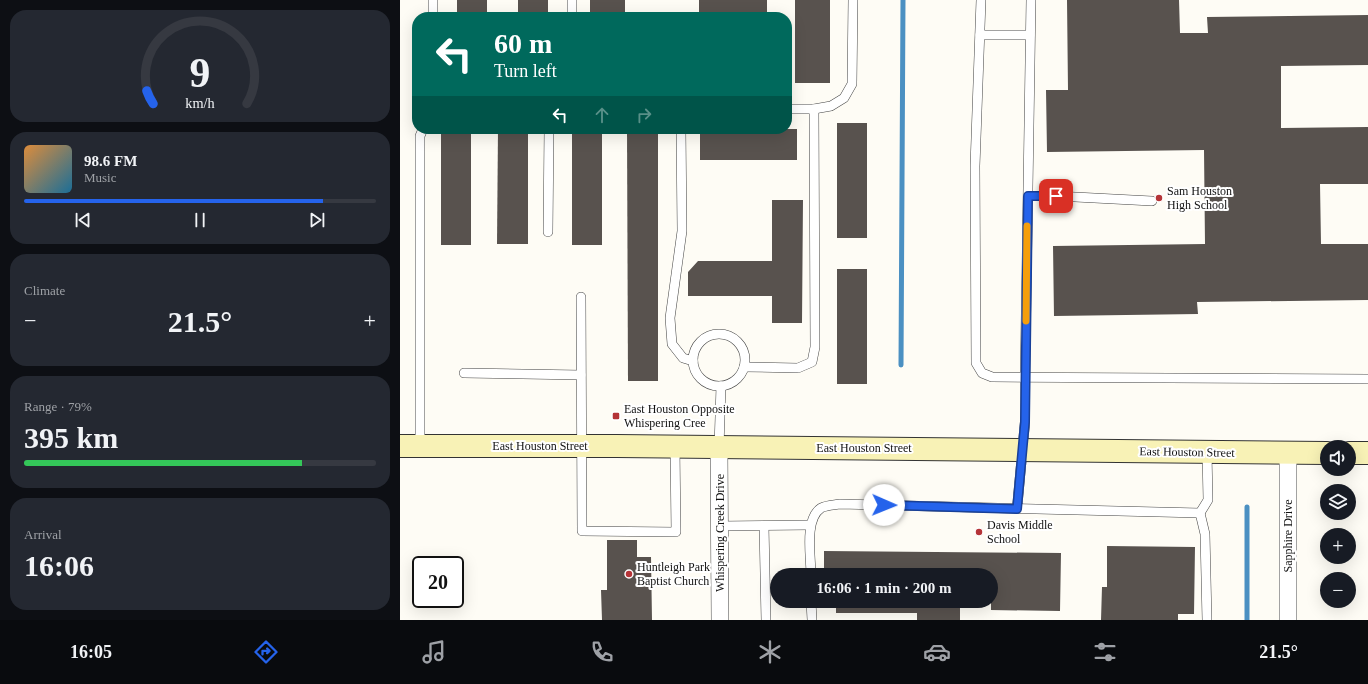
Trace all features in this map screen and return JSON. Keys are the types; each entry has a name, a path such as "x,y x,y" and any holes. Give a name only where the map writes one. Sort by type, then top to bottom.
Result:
{"main road":[{"name":"East Houston Street","path":"410,446 1023,449 1207,453 1320,453"},
{"path":"1356,453 1368,453"}],"street":[{"name":"Whispering Creek Drive","path":"719,447 720,620"},
{"name":"Sapphire Drive","path":"1288,453 1288,620"}],"lane":[{"path":"433,0 433,12"},
{"path":"572,0 572,12"},
{"path":"792,109 814,109 831,106 844,98 852,84 853,0"},
{"path":"981,0 975,166 976,363 982,373 992,377 1368,379"},
{"path":"1017,509 1025,422 1031,0"},
{"path":"980,35 1030,35"},
{"path":"744,367 798,368 812,362 815,347 814,109"},
{"path":"410,446 421,134"},
{"path":"548,232 549,134"},
{"path":"681,134 682,231 670,318 672,344 683,358 693,361"},
{"path":"1028,196 1152,201"},
{"path":"580,297 582,531 676,532 675,447"},
{"path":"715,335 724,335 733,338 744,353 744,367 737,378 729,384 720,386 712,385 705,382 698,376 694,369 694,352 699,344 706,338 715,335"},
{"path":"464,373 581,375"},
{"path":"719,447 720,386"},
{"path":"1207,453 1208,500 1200,513 1205,534 1207,620"},
{"path":"811,568 810,525 815,514 822,508 840,504 1200,513"},
{"path":"720,526 810,525"},
{"path":"764,526 766,620"},
{"path":"812,608 812,620"}],"building":[{"path":"457,0 487,0 487,12 457,12"},
{"path":"518,0 548,0 548,12 518,12"},
{"path":"590,0 625,0 625,12 590,12"},
{"path":"699,0 767,0 767,12 699,12"},
{"path":"795,0 830,0 830,83 795,83"},
{"path":"1067,0 1179,0 1180,33 1208,33 1207,17 1368,15 1368,65 1281,66 1281,128 1368,127 1368,184 1320,184 1321,244 1368,244 1368,300 1197,302 1198,314 1054,316 1053,246 1205,244 1204,150 1047,152 1046,90 1068,90"},
{"path":"837,123 867,123 867,238 837,238"},
{"path":"792,129 797,129 797,160 700,160 700,134 792,134"},
{"path":"441,134 471,134 471,245 441,245"},
{"path":"498,134 528,134 528,244 497,244"},
{"path":"572,134 602,134 602,245 572,245"},
{"path":"627,134 658,134 658,381 628,381"},
{"path":"772,200 803,200 802,323 772,323 772,296 688,296 688,272 698,261 772,261"},
{"path":"837,269 867,269 867,384 837,384"},
{"name":"Huntleigh Park Baptist Church","path":"607,540 637,540 637,557 651,557 652,620 602,620 601,590 607,590"},
{"path":"1107,546 1195,547 1194,614 1178,614 1178,620 1101,620 1102,587 1107,587"},
{"path":"824,551 1061,553 1060,611 991,610 991,608 998,608 998,568 824,568"},
{"path":"836,608 960,608 960,620 917,620 917,613 836,613"}],"waterway":[{"path":"901,365 903,0"},
{"path":"1247,507 1247,620"}],"slow traffic":[{"path":"1026,321 1027,226"}],"place":[{"name":"Sam Houston High School","path":"1159,198"},
{"name":"East Houston Opposite Whispering Cree","path":"616,416"},
{"name":"Davis Middle School","path":"979,532"},
{"name":"Huntleigh Park Baptist Church","path":"629,574"}],"route":[{"path":"884,505 1017,509 1025,422 1028,196 1056,196"}]}
